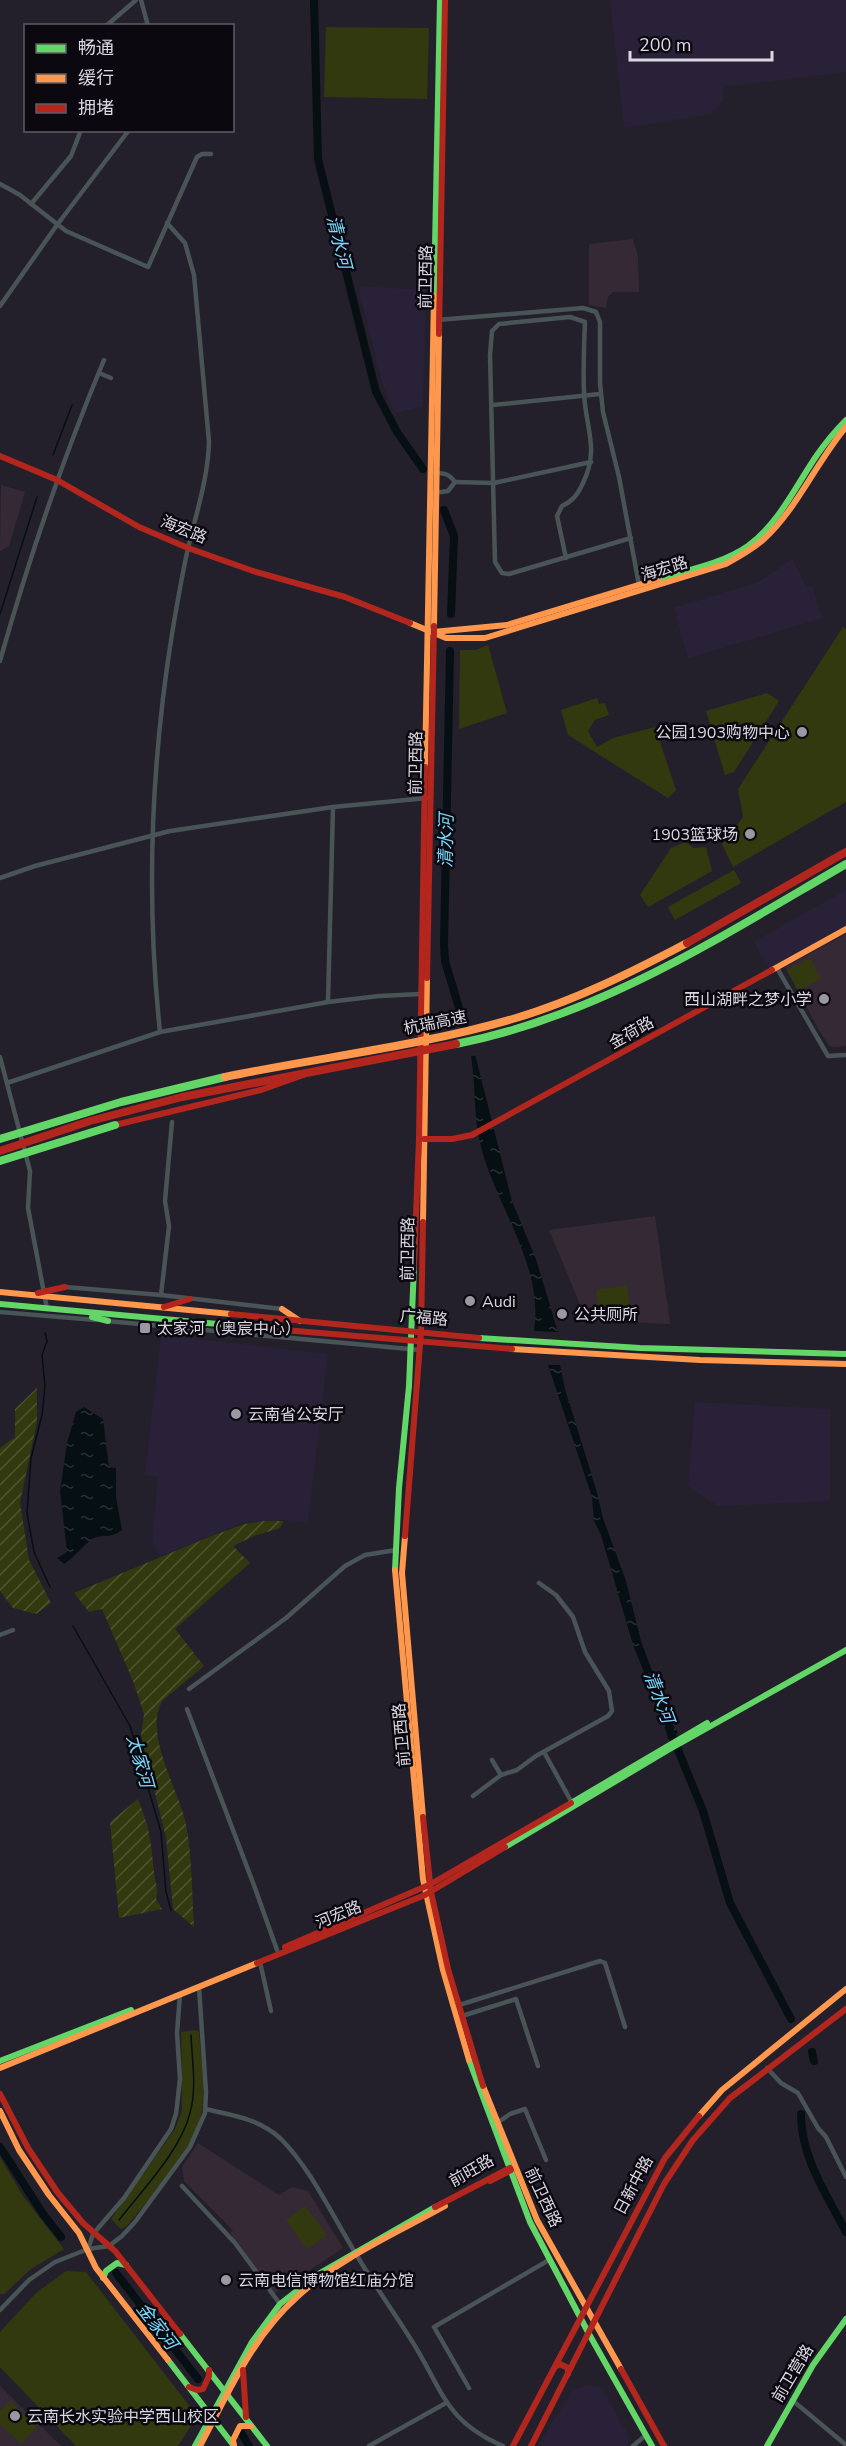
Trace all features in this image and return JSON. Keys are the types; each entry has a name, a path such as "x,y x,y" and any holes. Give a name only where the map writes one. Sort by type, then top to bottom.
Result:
{"main road":[{"name":"前卫西路","path":"440,0 441,106"},
{"name":"前卫西路","path":"445,0 421,994 416,1340 399,1488 395,1574 402,1663 428,1889 474,2079 530,2222 588,2334 652,2446"},
{"name":"海宏路","path":"640,588 724,559 756,541 773,524 833,434 846,420"},
{"name":"海宏路","path":"0,456 57,480 139,527 188,548 253,571 345,597 431,631 491,629 726,564 752,550 777,528 846,427"},
{"name":"前卫西路","path":"427,798 424,1139 416,1340 402,1573 428,1889"},
{"name":"杭瑞高速","path":"0,1139 76,1114 170,1089 457,1033 533,1013 591,991 650,963 846,852"},
{"name":"杭瑞高速","path":"0,1150 156,1104 481,1039 563,1014 620,990 669,965 846,864"},
{"name":"金荷路","path":"424,1139 452,1139 472,1135 846,929"},
{"path":"0,1161 81,1134 175,1109 254,1092 325,1069"},
{"path":"44,1294 65,1287"},
{"name":"广福路","path":"0,1292 44,1294 303,1322 416,1340 846,1354"},
{"path":"159,1308 190,1299"},
{"name":"广福路","path":"0,1304 479,1347 638,1358 846,1364"},
{"path":"282,1309 303,1322"},
{"path":"70,1312 108,1321"},
{"path":"668,1748 846,1648"},
{"name":"河宏路","path":"0,2068 260,1962 428,1889 668,1748"},
{"name":"河宏路","path":"0,2061 428,1889 571,1801 668,1748"},
{"name":"日新中路","path":"513,2446 665,2158 684,2132 722,2090 846,1989"},
{"name":"前卫西路","path":"456,2006 462,2016 479,2077 497,2123 510,2169 594,2324 664,2446"},
{"name":"日新中路","path":"531,2446 664,2184 693,2140 730,2098 846,2009"},
{"path":"0,2094 42,2170 93,2234 109,2246 126,2265 267,2446"},
{"path":"0,2111 19,2150 88,2248 96,2268 234,2446"},
{"name":"前旺路","path":"195,2446 252,2342 280,2304 306,2283 510,2169"},
{"name":"前旺路","path":"226,2392 265,2332 298,2296 356,2254"},
{"path":"103,2278 106,2271 117,2263 126,2265"},
{"path":"605,2269 605,2275 609,2278 618,2275"},
{"name":"前卫营路","path":"767,2446 813,2365 846,2319"},
{"path":"554,2368 564,2364 568,2368 568,2375"},
{"path":"243,2368 246,2418"},
{"path":"188,2387 203,2389 209,2376 209,2369"},
{"name":"前旺路","path":"200,2446 212,2418"},
{"path":"234,2446 233,2440 240,2426 252,2426"}],"street":[{"path":"108,24 136,0"},
{"path":"141,0 147,24"},
{"path":"31,204 71,156 80,132"},
{"path":"0,306 57,225 127,132"},
{"path":"0,184 31,204 57,225 148,267 197,157 211,154"},
{"path":"160,1032 153,943 152,836 163,690 188,548 208,462 209,442 194,275 185,243 167,223"},
{"path":"437,320 590,309 596,312 600,322 600,394 640,588"},
{"path":"566,558 557,516 562,506 570,503 578,494 591,462 592,444 584,395 585,322 570,317 499,324 492,331 490,355 495,562 502,573 509,574 566,558 631,538"},
{"path":"0,661 18,597 57,480 104,360"},
{"path":"99,373 111,378"},
{"path":"493,405 600,394"},
{"path":"455,482 494,483 591,462"},
{"path":"434,473 451,476 455,482"},
{"path":"434,493 448,490 455,482"},
{"path":"0,878 35,866 152,836 333,807 427,798"},
{"path":"328,1002 333,807"},
{"path":"777,968 828,1056 846,1055"},
{"path":"7,1083 160,1032 328,1002 421,994"},
{"path":"0,1057 30,1171 28,1208 47,1310"},
{"path":"161,1295 169,1226 165,1201 172,1122"},
{"path":"65,1287 282,1309"},
{"path":"0,1312 416,1340"},
{"path":"189,1689 286,1618 345,1566 365,1555 396,1550"},
{"path":"473,1796 501,1775 517,1770 544,1752 590,1727 612,1711 609,1691 585,1652 573,1617 556,1595 539,1583"},
{"path":"0,1635 13,1630"},
{"path":"187,1709 277,1950"},
{"path":"544,1752 571,1801"},
{"path":"492,1760 501,1775"},
{"path":"456,2006 600,1961 605,1963 625,2028"},
{"path":"260,1962 270,2011"},
{"path":"0,2310 29,2280 55,2262 88,2248 109,2246 135,2222 190,2147 199,2130 205,2109 199,1987"},
{"path":"88,2248 93,2234 124,2198 171,2129 177,2108 180,2079 177,2033 180,1995"},
{"path":"462,2016 516,1999 538,2066"},
{"path":"767,2068 781,2083 798,2093 818,2128 826,2137 846,2177"},
{"path":"205,2109 257,2123 281,2139 320,2194 416,2347 446,2403 468,2427 503,2446"},
{"path":"497,2123 510,2114 525,2109 546,2160"},
{"path":"182,2186 235,2243 280,2304"},
{"path":"469,2388 434,2327 549,2260"},
{"path":"792,2400 846,2445"},
{"path":"369,2446 446,2403"},
{"path":"633,2446 646,2435"}],"shaded area":[{"path":"610,0 846,0 846,72 722,87 724,100 711,114 624,128"},
{"path":"633,239 638,257 639,292 613,292 608,297 606,308 589,305 589,244"},
{"path":"358,286 426,290 423,406 395,413 383,386"},
{"path":"1,485 25,492 9,546 0,551"},
{"path":"792,559 807,587 812,586 823,618 688,658 674,608 759,582"},
{"path":"846,890 846,926 769,969 754,942"},
{"name":"西山湖畔之梦小学","path":"846,934 846,1046 836,1047 829,1046 785,967"},
{"path":"655,1216 670,1324 588,1320 549,1230"},
{"name":"云南省公安厅","path":"161,1335 328,1354 308,1523 284,1520 245,1522 160,1556 152,1541 158,1477 145,1475"},
{"path":"695,1402 830,1409 830,1501 718,1506 688,1486"},
{"path":"198,2143 279,2195 292,2187 308,2191 343,2248 274,2294 230,2233 233,2230 184,2181 182,2167"},
{"path":"588,2385 601,2387 630,2439 626,2446 538,2446 573,2390"},
{"name":"云南长水实验中学西山校区","path":"0,2386 61,2446 0,2446"}],"green space":[{"path":"326,27 429,28 427,99 324,97"},
{"path":"843,627 846,629 846,802 733,867 722,844 743,817 738,789"},
{"path":"488,645 507,713 459,729 460,650 476,650"},
{"path":"767,693 779,701 734,772 725,775 706,711"},
{"path":"597,698 599,704 605,703 609,715 595,720 588,731 597,747 613,738 655,727 676,790 668,798 568,735 561,710"},
{"path":"685,842 694,848 706,847 712,871 648,907 640,895 671,848"},
{"path":"734,870 741,883 675,920 668,907"},
{"path":"810,958 821,979 798,991 787,970"},
{"path":"627,1285 630,1310 599,1314 596,1290"},
{"path":"37,1388 37,1422 20,1502 29,1560 51,1603 36,1614 13,1608 0,1591 0,1448 15,1437 15,1409"},
{"path":"284,1521 280,1528 254,1536 233,1546 250,1563 175,1629 204,1666 163,1700 158,1713 159,1744 186,1824 191,1862 194,1927 173,1909 166,1838 141,1735 144,1714 133,1681 102,1609 89,1612 74,1593 209,1537 244,1524"},
{"path":"138,1799 152,1851 157,1889 156,1899 162,1909 119,1918 110,1822"},
{"path":"196,2030 199,2032 203,2084 201,2115 197,2129 170,2174 127,2226 121,2229 111,2219 175,2129 182,2110 181,2032"},
{"path":"0,2157 23,2196 64,2249 31,2269 4,2294 0,2294"},
{"path":"305,2206 327,2235 307,2249 286,2220"},
{"path":"66,2271 86,2272 191,2408 191,2426 178,2446 76,2446 0,2367 0,2332 36,2293"},
{"path":"10,2401 37,2427 21,2444 0,2424 0,2411"}],"water":[{"path":"475,1054 512,1201 536,1259 558,1332 534,1331 535,1307 526,1260 488,1170 478,1136 471,1056"},
{"path":"548,1365 560,1365 603,1518 626,1581 641,1641 671,1722 678,1733 668,1739 665,1724 633,1645 601,1535 594,1521 592,1497"},
{"path":"84,1407 103,1419 109,1467 116,1468 116,1497 122,1530 94,1538 64,1564 57,1558 67,1552 60,1491 67,1443 76,1412"}],"waterway":[{"name":"清水河","path":"314,0 318,159 376,392 397,432 423,469"},
{"name":"太家河","path":"53,455 72,405"},
{"name":"太家河","path":"0,614 37,497"},
{"name":"清水河","path":"444,510 454,536 451,614"},
{"name":"清水河","path":"450,651 444,943 445,961 465,1028"},
{"name":"太家河","path":"45,1333 47,1341 42,1355 45,1386 42,1415 31,1458 27,1513 34,1552 50,1587"},
{"name":"太家河","path":"73,1626 130,1726 161,1832 166,1892 171,1910"},
{"name":"清水河","path":"669,1728 703,1811 730,1903 791,2019"},
{"name":"太家河","path":"119,2220 170,2155 185,2127 193,2094 191,2035"},
{"name":"清水河","path":"812,2052 814,2061"},
{"name":"清水河","path":"801,2114 805,2146 810,2161 846,2232"},
{"name":"金家河","path":"0,2147 43,2214 61,2237"},
{"name":"金家河","path":"116,2273 198,2379"},
{"name":"金家河","path":"242,2434 249,2446"}],"traffic: fast":[{"path":"434,296 440,0"},
{"path":"658,579 727,557 748,546 759,537 786,504 834,432 846,420"},
{"path":"456,1044 509,1031 610,994 706,945 846,864"},
{"path":"0,1139 121,1102 225,1077"},
{"path":"0,1161 115,1125"},
{"path":"395,1570 399,1488 409,1386 414,1266"},
{"path":"0,1304 272,1329"},
{"path":"92,1317 108,1321"},
{"path":"479,1338 640,1348 846,1354"},
{"path":"505,1847 668,1750 846,1650"},
{"path":"571,1803 707,1723"},
{"path":"0,2061 131,2010"},
{"path":"469,2060 530,2222 652,2446"},
{"path":"195,2446 252,2342 280,2304 320,2273 435,2207"},
{"path":"103,2278 106,2271 117,2263 126,2265"},
{"path":"767,2446 813,2365 846,2319"},
{"path":"180,2334 267,2446"},
{"path":"168,2360 234,2446"}],"traffic: slow":[{"path":"425,767 434,296"},
{"path":"434,626 439,334"},
{"path":"410,623 446,638 485,638 726,564 755,546 776,527 846,427"},
{"path":"433,632 507,625 658,579"},
{"path":"772,970 846,929"},
{"path":"225,1077 407,1044 516,1018 603,985 687,943"},
{"path":"423,1222 427,978"},
{"path":"0,1292 231,1314"},
{"path":"282,1309 300,1321"},
{"path":"512,1349 700,1360 846,1364"},
{"path":"405,1536 402,1573 423,1817"},
{"path":"395,1570 423,1879 443,1970 469,2060"},
{"path":"0,2068 257,1963"},
{"path":"699,2116 722,2090 846,1989"},
{"path":"483,2086 537,2220 621,2369"},
{"path":"0,2111 19,2150 49,2195 79,2233 96,2268 168,2360"},
{"path":"200,2446 254,2348 281,2313 297,2297 349,2258 445,2206"},
{"path":"234,2445 233,2440 240,2426 251,2426"}],"traffic: jam":[{"path":"439,334 445,0"},
{"path":"0,456 57,480 139,527 188,548 253,571 345,597 410,623"},
{"path":"427,978 434,626"},
{"path":"414,1266 419,1139 425,767"},
{"path":"687,943 846,852"},
{"path":"424,1139 452,1139 472,1135 772,970"},
{"path":"0,1151 90,1121 182,1097 456,1044"},
{"path":"115,1125 261,1090 306,1074"},
{"path":"405,1536 421,1332 423,1222"},
{"path":"38,1293 65,1287"},
{"path":"164,1307 190,1299"},
{"path":"231,1314 479,1338"},
{"path":"272,1329 512,1349"},
{"path":"285,1947 431,1884 571,1803"},
{"path":"423,1817 431,1892 448,1969 483,2086"},
{"path":"257,1963 425,1895 505,1847"},
{"path":"531,2446 664,2184 693,2140 730,2098 846,2009"},
{"path":"0,2094 28,2148 58,2193 83,2223 115,2251 180,2334"},
{"path":"513,2446 665,2158 699,2116"},
{"path":"435,2207 510,2168"},
{"path":"490,2181 511,2170"},
{"path":"555,2367 560,2364 568,2368 568,2374"},
{"path":"621,2369 664,2446"},
{"path":"189,2387 197,2390 203,2389 209,2376 209,2370"},
{"path":"243,2370 246,2417"}],"place":[{"name":"公园1903购物中心","path":"802,732"},
{"name":"1903篮球场","path":"750,834"},
{"name":"西山湖畔之梦小学","path":"824,999"},
{"name":"Audi","path":"470,1301"},
{"name":"公共厕所","path":"562,1314"},
{"name":"太家河（奥宸中心）","path":"145,1328"},
{"name":"云南省公安厅","path":"236,1414"},
{"name":"云南电信博物馆红庙分馆","path":"226,2280"},
{"name":"云南长水实验中学西山校区","path":"15,2416"}]}
